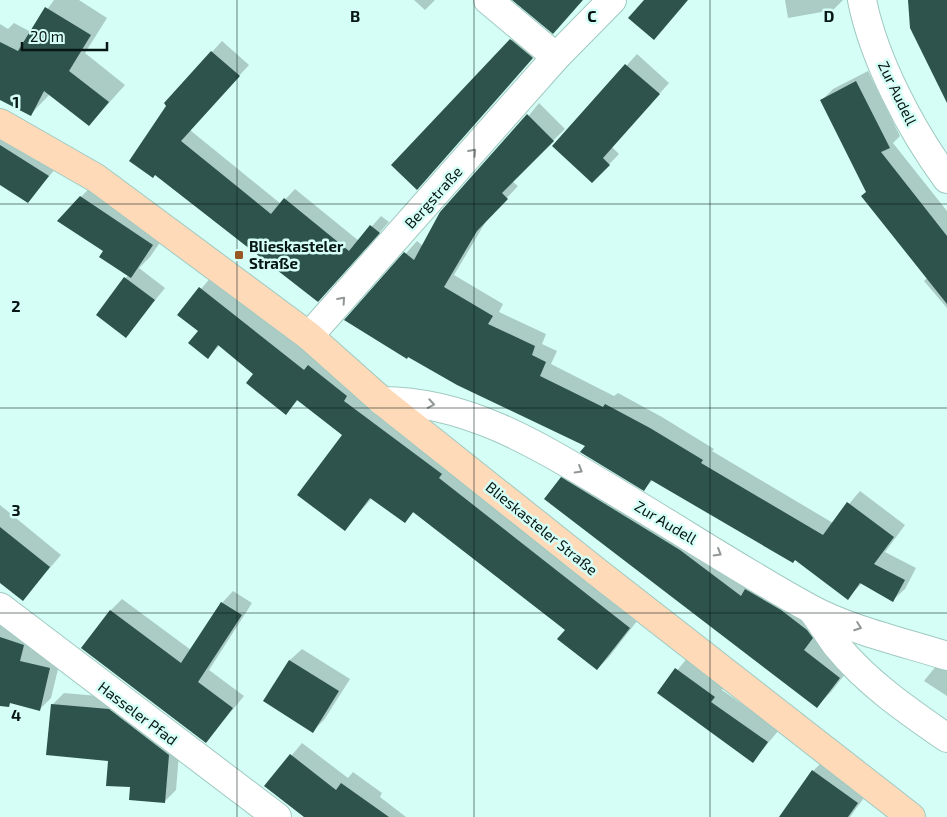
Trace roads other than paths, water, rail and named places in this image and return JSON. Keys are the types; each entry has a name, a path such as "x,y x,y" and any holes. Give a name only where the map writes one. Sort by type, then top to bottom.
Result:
{"main road":[{"name":"Blieskasteler Straße","path":"0,123 96,178 309,336 382,401 597,572 911,817"}],"street":[{"path":"488,0 556,57"},
{"name":"Bergstraße","path":"309,336 556,57 612,0"},
{"name":"Zur Audell","path":"862,0 881,59 905,110 929,155 947,179"},
{"name":"Zur Audell","path":"382,401 412,401 440,406 482,420 556,456 812,610 861,629 947,656"},
{"name":"Hasseler Pfad","path":"0,607 277,817"},
{"path":"812,610 837,646 861,671 905,709 947,738"}],"place":[{"name":"Blieskasteler Straße","path":"239,255"}]}
